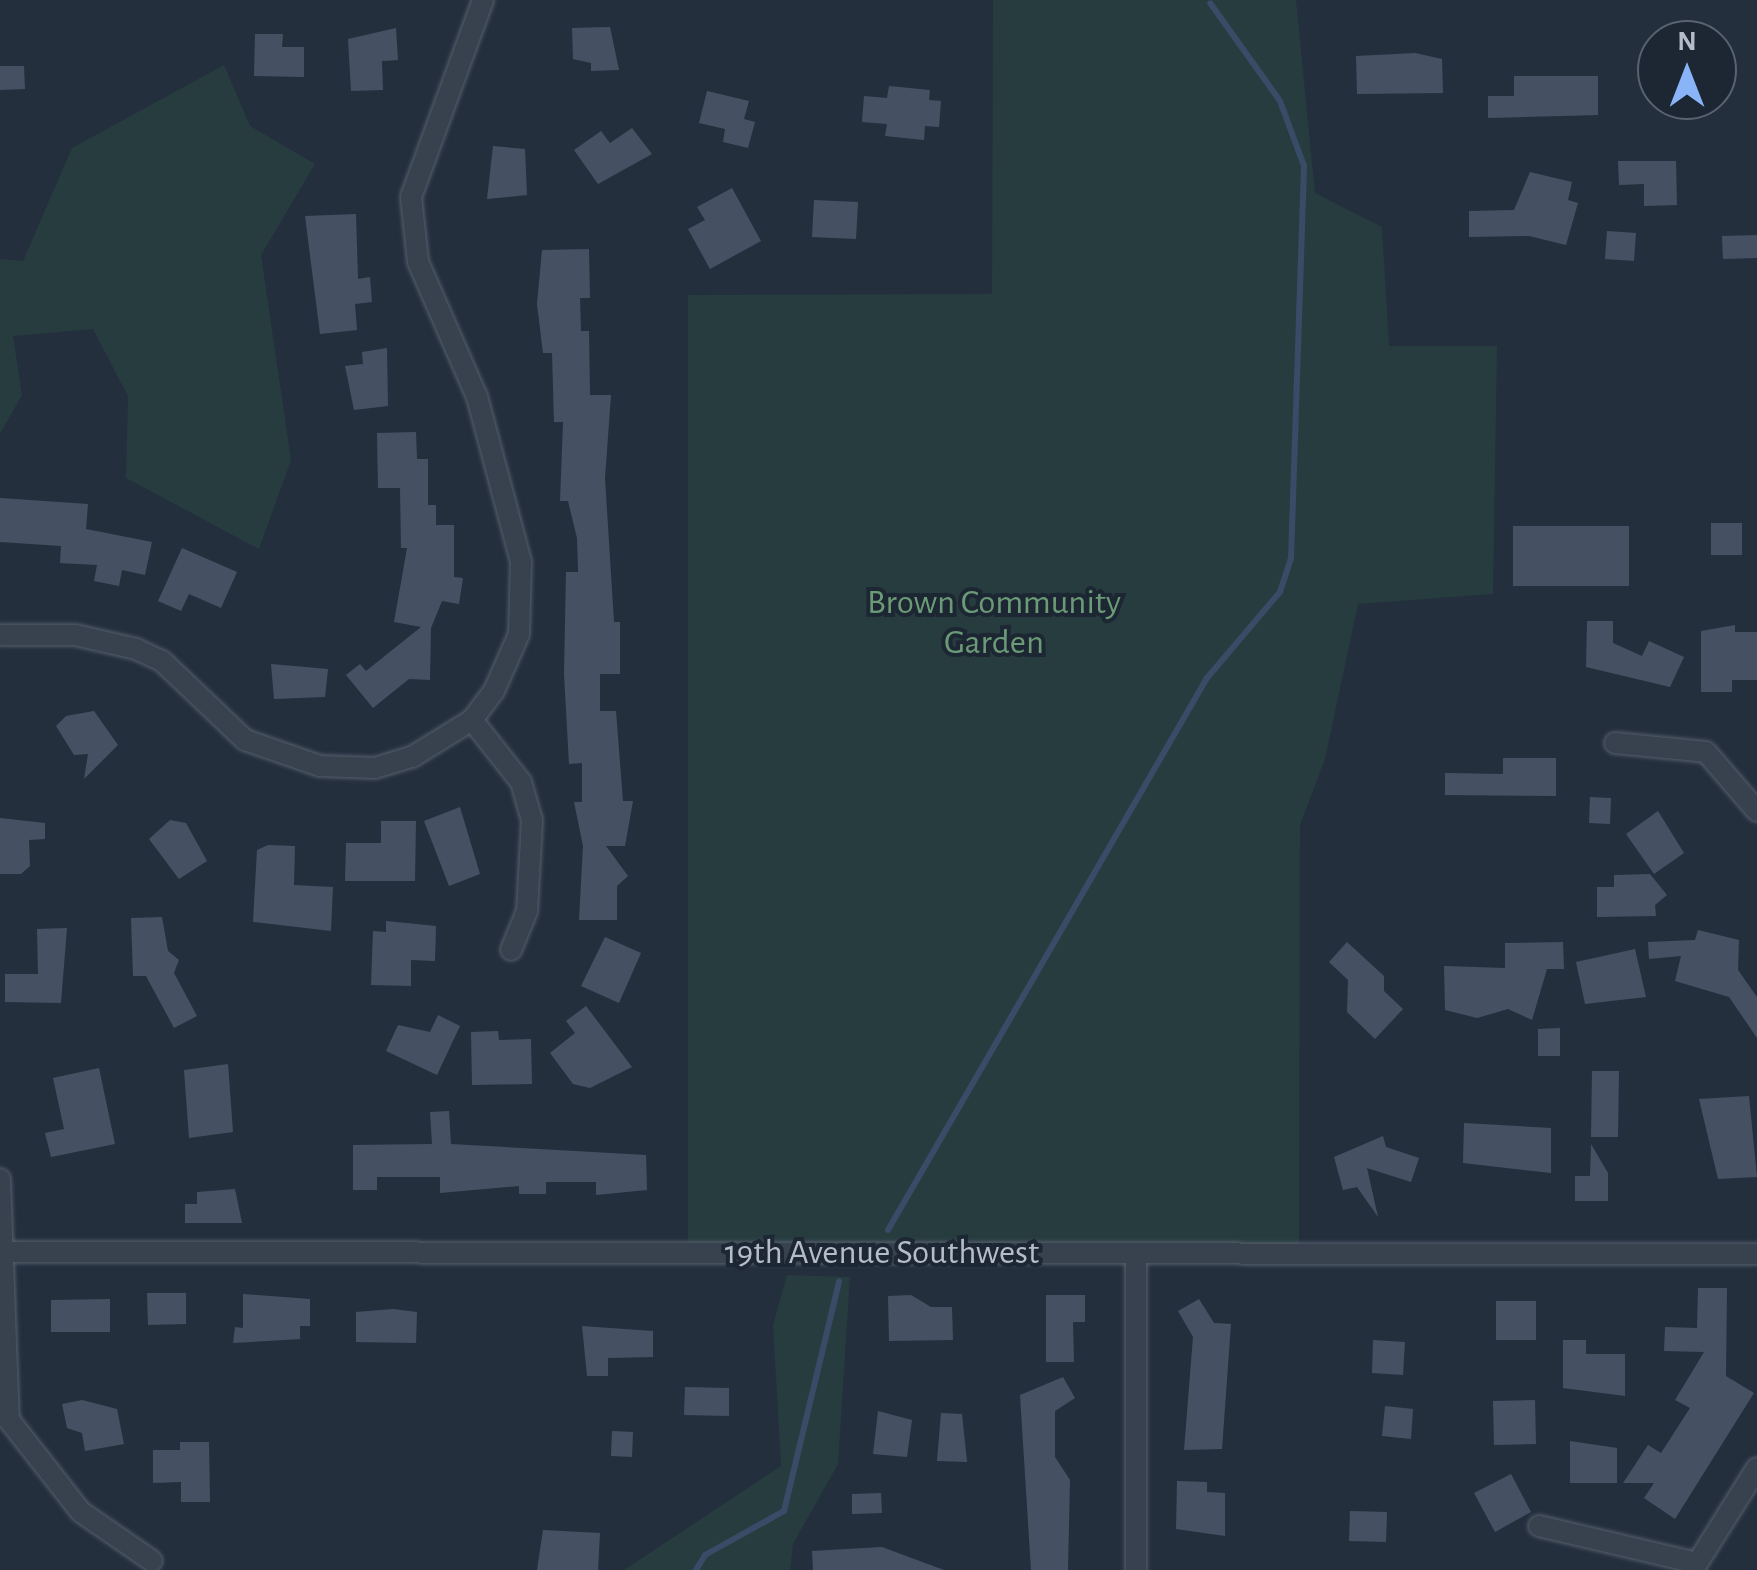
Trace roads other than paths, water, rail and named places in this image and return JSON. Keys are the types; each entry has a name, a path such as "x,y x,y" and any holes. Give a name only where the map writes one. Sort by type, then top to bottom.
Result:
{"street":[{"path":"0,635 75,635 136,650 162,661 245,740 320,766 395,764 472,720 519,634 521,562 477,397 418,262 411,197 483,0"},
{"path":"472,720 521,782 532,820 527,911 511,950"},
{"path":"1615,743 1706,752 1757,812"},
{"path":"0,1180 6,1252 5,1420 81,1512 152,1561"},
{"name":"19th Avenue Southwest","path":"6,1252 1757,1254"},
{"path":"1136,1253 1136,1570"},
{"path":"1540,1526 1695,1566 1757,1468"}],"waterway":[{"path":"888,1230 1207,678 1280,592 1291,559 1304,166 1280,101 1210,3"},
{"path":"696,1570 705,1555 784,1511 839,1282"}],"park label":[{"name":"Brown Community Garden","path":"994,623"}]}
